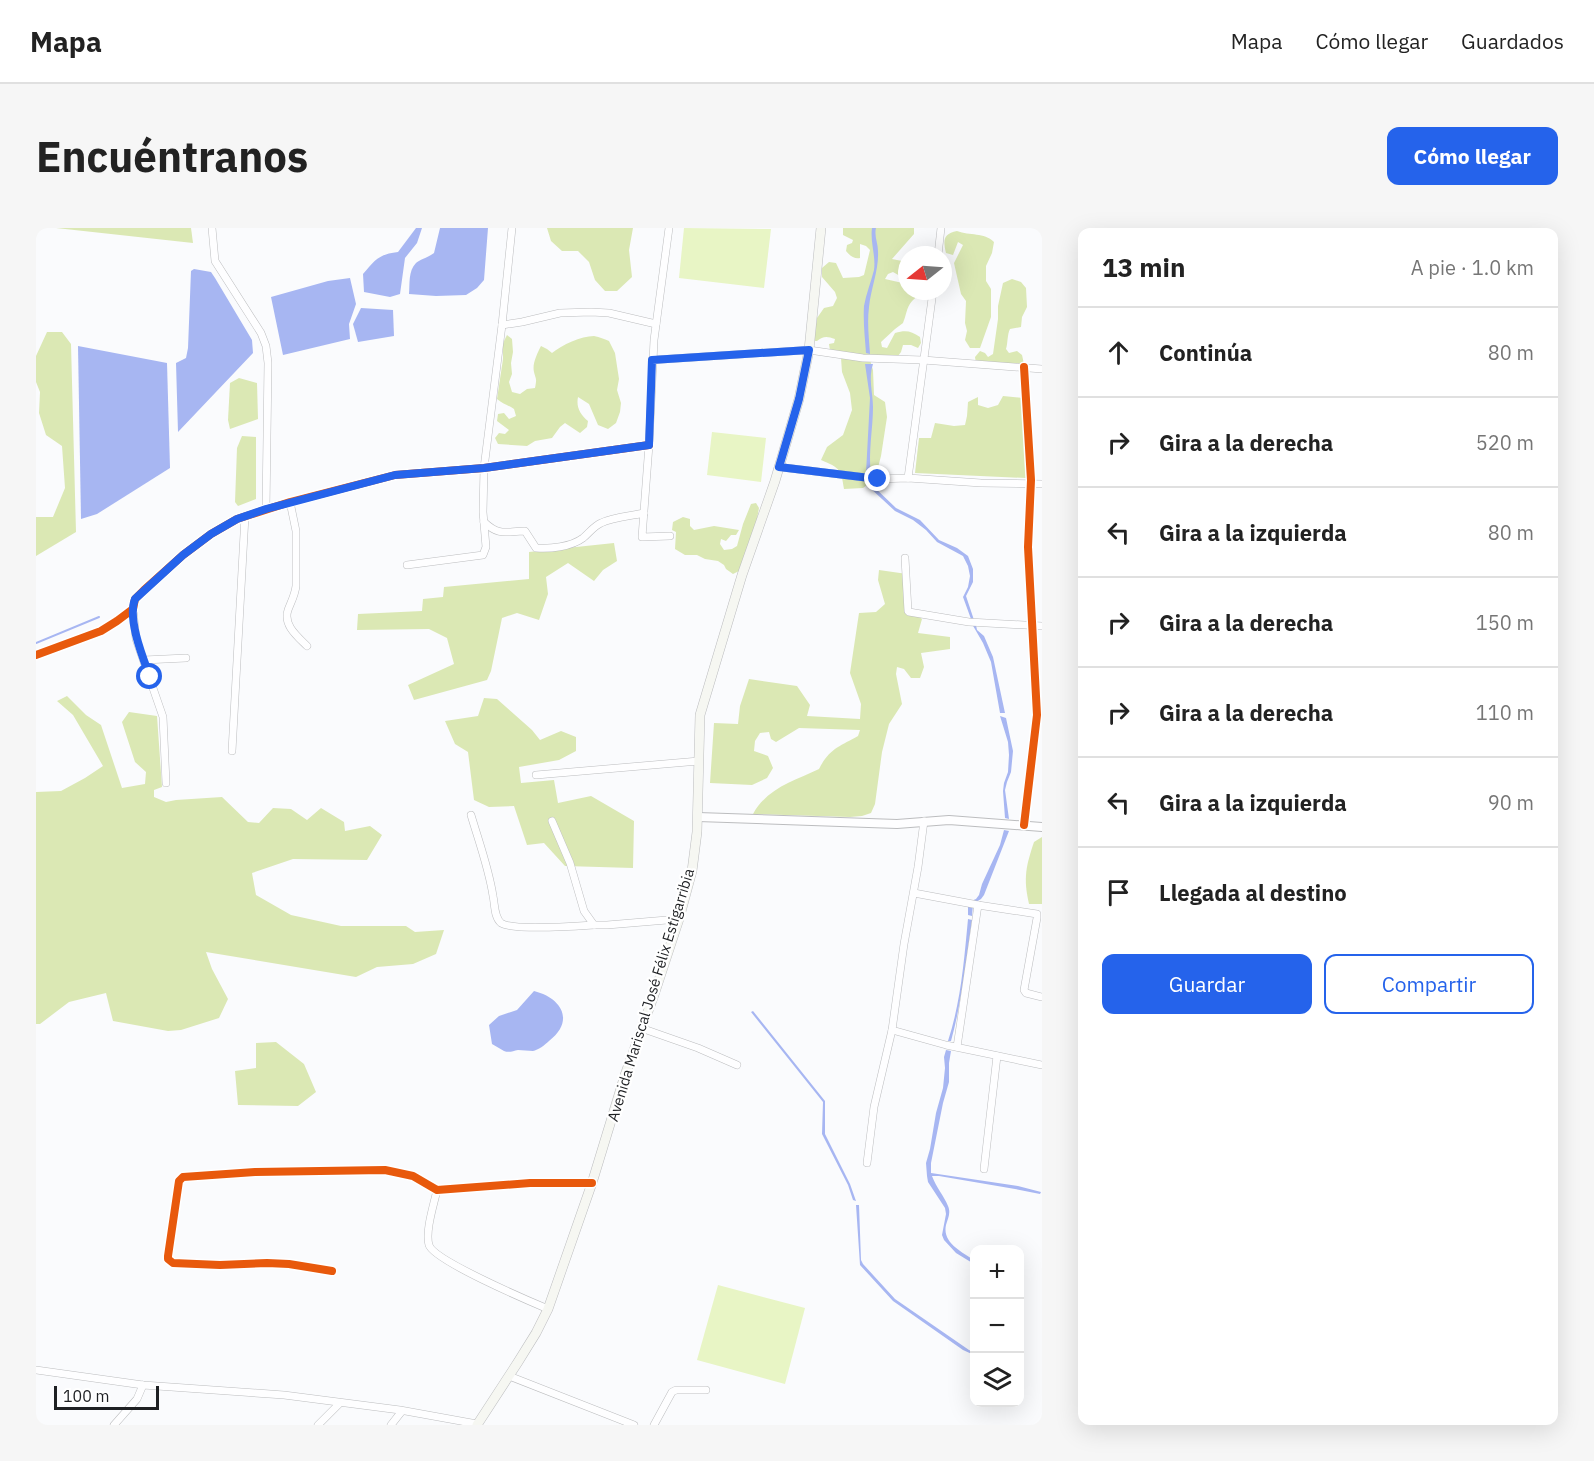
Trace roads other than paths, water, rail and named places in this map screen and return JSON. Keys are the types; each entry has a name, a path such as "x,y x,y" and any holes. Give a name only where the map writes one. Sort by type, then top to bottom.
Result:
{"main road":[{"name":"Avenida Mariscal José Félix Estigarribia","path":"477,1424 536,1333 548,1309 679,919 692,871 698,817 700,715 742,574 779,467 799,399 809,350 821,228"}],"street":[{"path":"212,228 215,261 261,333 266,346 268,363 266,509"},
{"path":"407,566 483,555 486,547 484,468 512,228"},
{"path":"669,228 652,360 642,537 670,536"},
{"path":"939,246 941,228"},
{"path":"908,478 932,300"},
{"path":"502,325 560,313 591,312 609,313 656,324"},
{"path":"652,360 809,350 863,358 1042,369"},
{"path":"1024,367 1031,485 1028,547 1040,715 1024,825"},
{"path":"166,783 162,717 136,639 133,609 135,599 183,555 211,534 237,519 266,509 395,475 484,468 649,445"},
{"path":"779,467 878,479 908,478 1042,484"},
{"path":"290,502 296,531 296,586 286,616 289,626 307,646"},
{"path":"484,522 493,530 504,533 525,531 536,548 542,548 572,544 582,539 592,528 603,521 644,513"},
{"path":"232,752 245,516"},
{"path":"904,558 909,612 969,622 1042,626"},
{"path":"36,655 101,632 133,609"},
{"path":"144,660 186,658"},
{"path":"536,775 699,761"},
{"path":"471,815 493,894 497,918 501,922 509,926 557,927 679,919"},
{"path":"698,817 897,824 949,820 1042,827"},
{"path":"552,821 570,863 584,911 594,925"},
{"path":"867,1163 874,1107 892,1030 924,821"},
{"path":"914,893 1036,914 1024,990 1026,993 1042,997"},
{"path":"952,1046 972,904"},
{"path":"641,1028 698,1048 737,1065"},
{"path":"892,1030 952,1046 1042,1065"},
{"path":"984,1169 996,1056"},
{"path":"332,1271 289,1264 173,1263 168,1256 179,1181 183,1177 255,1172 385,1170 413,1176 437,1190 530,1183 592,1182"},
{"path":"437,1190 428,1234 431,1249 504,1291 548,1309"},
{"path":"36,1370 144,1385 284,1395 477,1424"},
{"path":"509,1376 634,1425"},
{"path":"114,1425 137,1399 144,1385"},
{"path":"654,1425 672,1392 706,1390"},
{"path":"318,1425 340,1403"},
{"path":"391,1425 402,1411"}],"water":[{"path":"416,228 422,228 417,243 405,258 400,294 390,297 364,292 363,274 378,259 386,254 398,252"},
{"path":"440,228 488,228 484,280 466,295 409,294 413,266 434,253"},
{"path":"872,228 876,228 878,258 868,313 870,354 866,353 864,312 874,270"},
{"path":"194,269 211,272 252,340 253,353 178,432 176,363 186,358 188,348 191,271"},
{"path":"350,278 356,304 349,324 350,339 283,355 271,297 328,281"},
{"path":"361,308 393,310 394,336 358,342 353,324"},
{"path":"78,346 167,363 170,468 97,514 81,519"},
{"path":"865,364 873,364 871,474 866,473 870,398"},
{"path":"867,482 872,483 896,508 920,520 939,540 968,556 973,569 973,582 966,596 974,620 971,619 963,597 970,576 963,556 937,542 913,520 895,511 869,487"},
{"path":"972,624 976,625 977,630 984,636 993,657 1005,713 1000,713 991,662"},
{"path":"1000,716 1006,718 1013,751 1011,772 1005,790 1009,819 1005,818 1003,791 1008,772 1008,742"},
{"path":"1004,830 1009,831 984,895 973,904 972,916 968,915 968,907 971,901 979,895"},
{"path":"968,919 972,920 963,981 951,1041 948,1041 959,996"},
{"path":"534,991 552,999 562,1011 562,1026 557,1033 543,1046 533,1051 506,1052 492,1044 489,1025 499,1016 517,1010"},
{"path":"753,1011 825,1101 825,1134 856,1201 853,1200 848,1185 822,1134 823,1102 751,1012"},
{"path":"946,1050 951,1051 949,1082 931,1163 931,1173 1018,1186 1041,1192 1040,1194 932,1176 949,1209 946,1225 947,1237 954,1246 970,1257 970,1262 956,1253 944,1240 942,1235 945,1208 928,1182 927,1176 926,1163 943,1088"},
{"path":"856,1205 859,1205 863,1264 895,1299 970,1350 970,1353 893,1301 860,1265"}],"waterway":[{"path":"36,643 99,617"}]}
